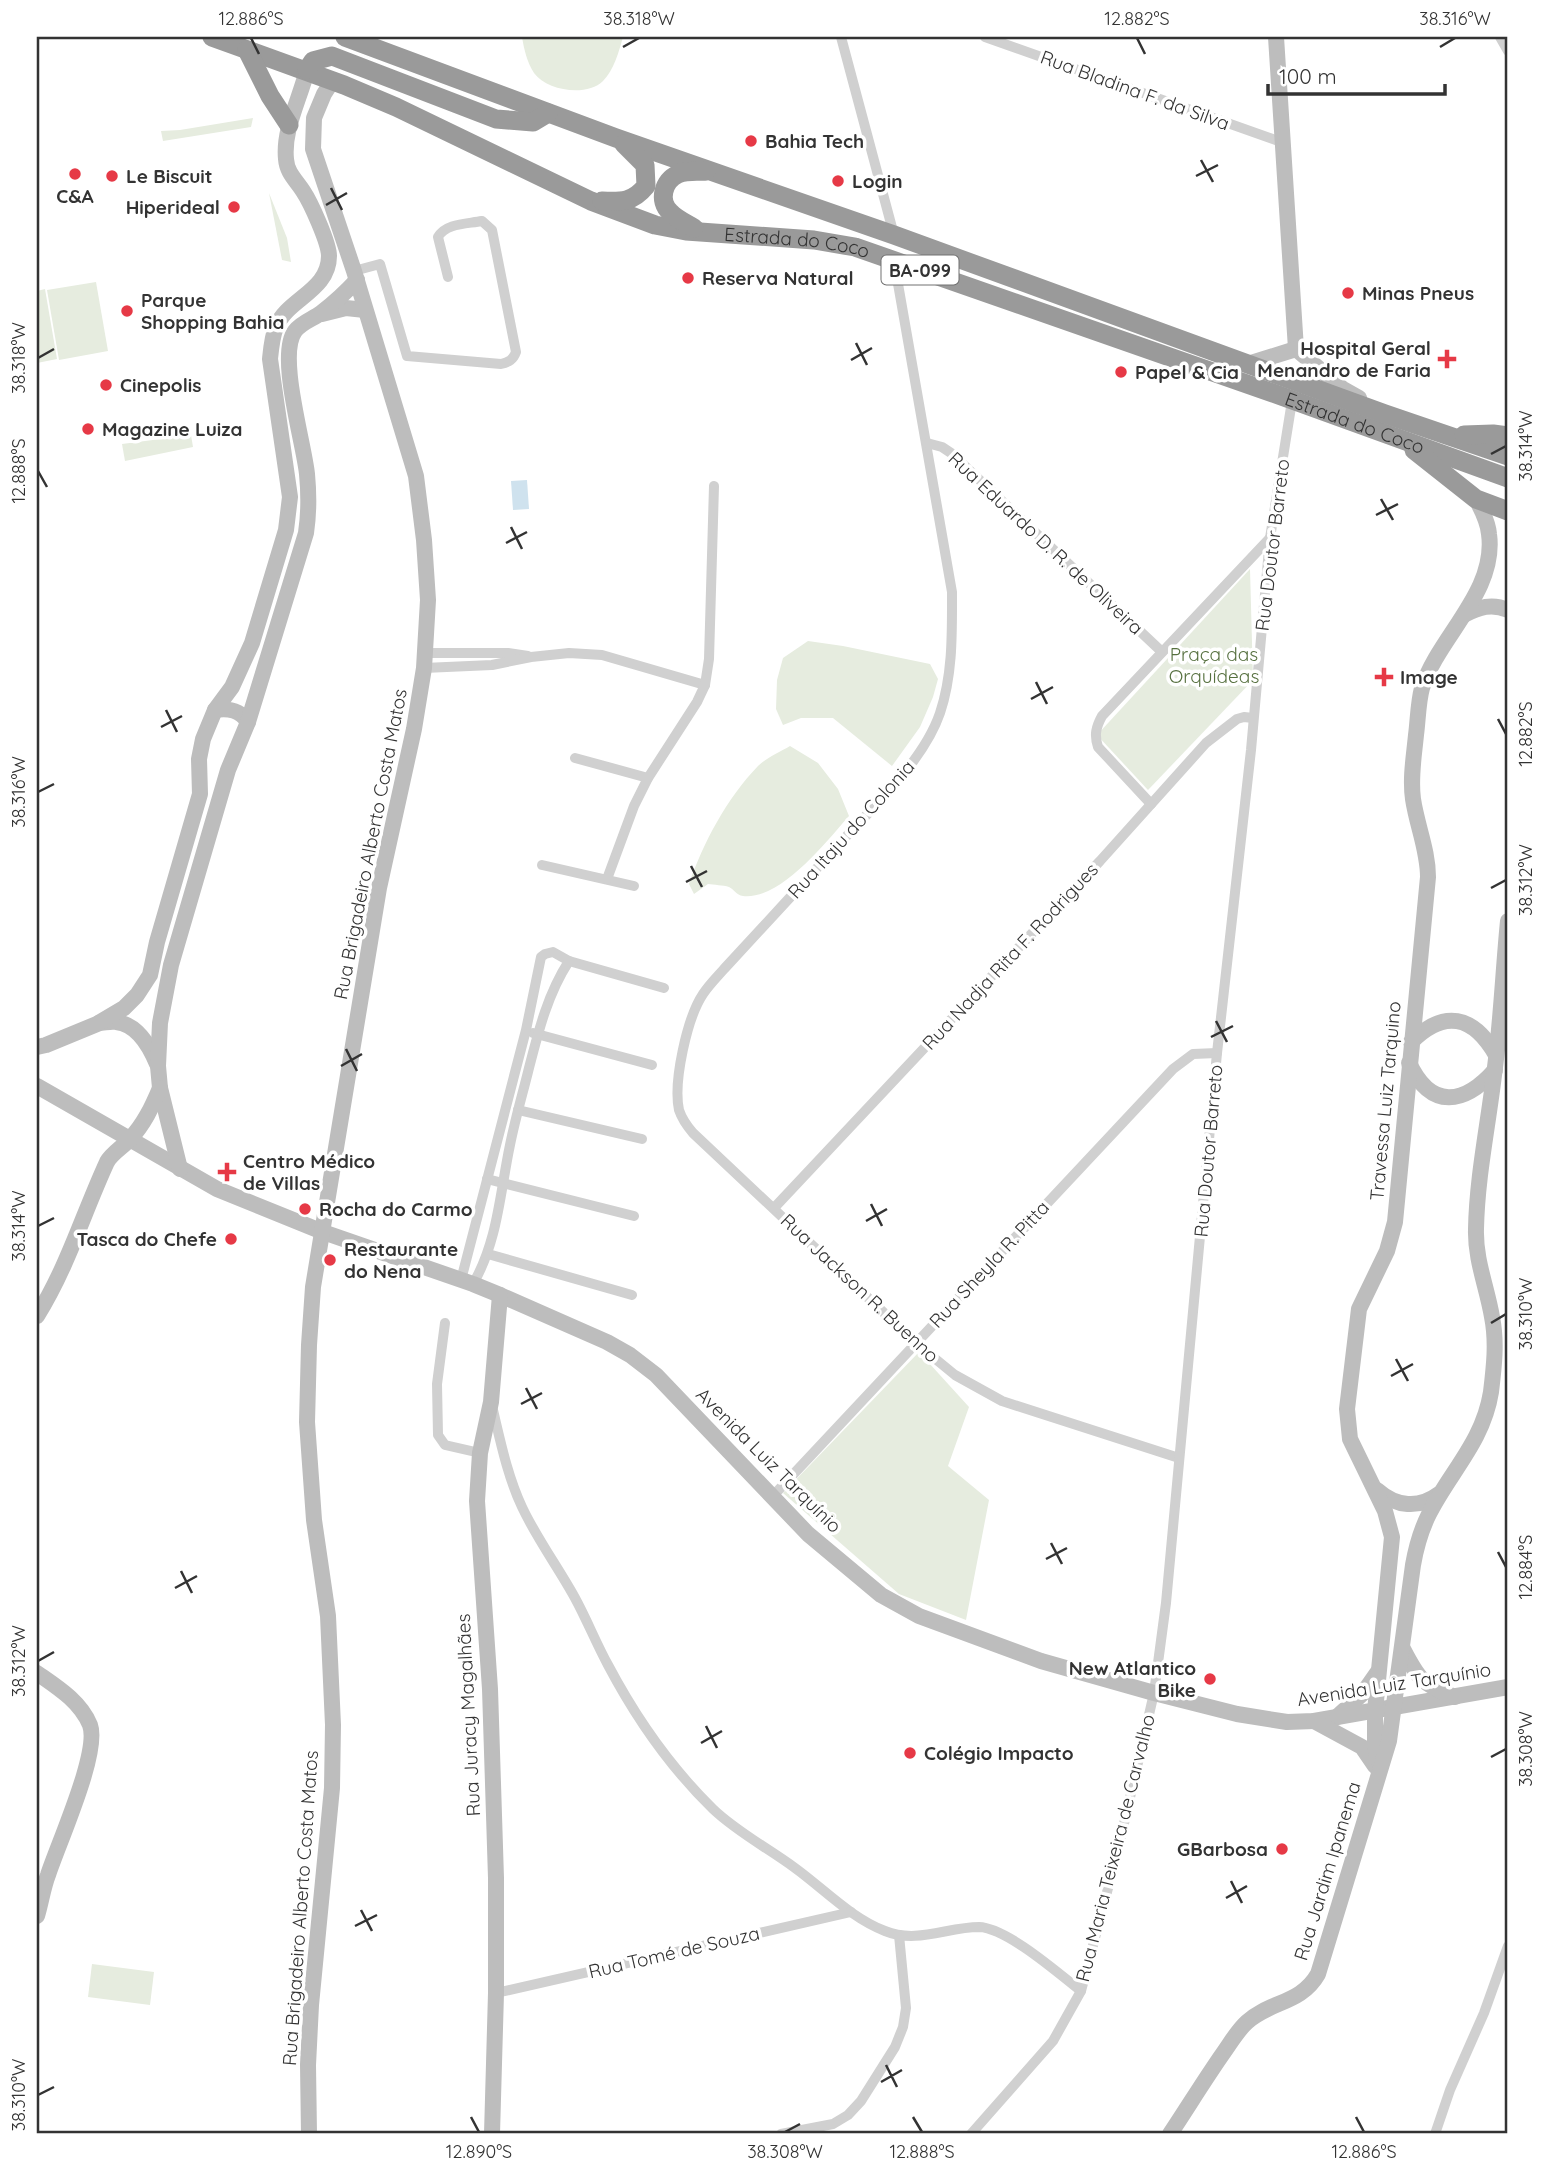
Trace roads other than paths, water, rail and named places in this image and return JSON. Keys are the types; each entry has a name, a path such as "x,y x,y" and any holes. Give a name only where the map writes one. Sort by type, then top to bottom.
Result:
{"highway":[{"name":"Estrada do Coco","path":"212,37 333,80 396,107 591,201 655,225 700,232 814,240 855,247 1508,478"},
{"name":"Estrada do Coco","path":"345,37 616,138 1508,456"},
{"path":"247,50 270,96 289,125"},
{"path":"307,70 313,61 332,56 496,119 533,122 548,113"},
{"path":"591,201 619,202 631,199 638,196 646,186 645,165 616,138"},
{"path":"700,232 670,212 663,194 670,180 678,174 714,171"},
{"path":"1452,436 1508,436"},
{"path":"1403,440 1476,499 1508,511"}],"street":[{"path":"841,37 894,235"},
{"name":"Rua Bladina F. da Silva","path":"985,37 1284,143"},
{"path":"1276,37 1296,349 1343,389 1385,414"},
{"path":"1500,37 1508,51"},
{"path":"37,1062 41,1046 97,1024 124,1008 137,995 150,975 200,794 199,759 203,739 215,710 232,687 251,643 286,530 290,497 270,359 272,341 276,325 322,279 329,254 309,201 288,168 286,150 289,125 307,70"},
{"name":"Rua Brigadeiro Alberto Costa Matos","path":"309,2134 311,2005 332,1788 333,1725 328,1616 314,1520 307,1422 313,1287 379,888 414,729 425,661 428,600 416,476 356,275 313,149 314,118 333,80"},
{"path":"286,150 301,142 313,149"},
{"path":"320,314 356,275 380,264 407,356 501,364 508,362 516,352 492,230 488,225 482,221 446,228 440,232 438,237 448,277"},
{"name":"Rua Itaju do Colonia","path":"774,1208 683,1121 678,1095 682,1057 689,1025 702,996 889,790 921,749 939,716 950,661 951,592 894,261"},
{"path":"180,1169 160,1088 158,1066 160,1023 171,965 228,770 248,722 306,533 309,510 307,472 290,377 289,347 293,333 304,322 320,314 346,309 365,310"},
{"path":"1248,364 1296,349"},
{"name":"Rua Doutor Barreto","path":"1154,1693 1166,1603 1217,1053 1270,538 1293,401"},
{"name":"Rua Eduardo D. R. de Oliveira","path":"927,443 951,453 1161,651"},
{"path":"607,879 634,806 648,778 705,685 709,659 714,486"},
{"name":"Travessa Luiz Tarquino","path":"1375,1711 1392,1537 1390,1524 1375,1489 1350,1439 1348,1409 1359,1309 1387,1251 1395,1222 1428,877 1427,851 1412,790 1420,698 1431,667 1464,615 1482,579 1489,556 1489,534 1476,499"},
{"path":"1151,804 1098,747 1096,726 1161,651 1270,538"},
{"path":"1464,615 1484,607 1493,606 1508,610"},
{"path":"425,661 492,665 569,653 602,655 705,685"},
{"path":"215,710 234,710 248,722"},
{"name":"Rua Nadja Rita F. Rodrigues","path":"774,1208 1100,861 1206,743 1237,719 1253,718"},
{"path":"575,758 648,778"},
{"path":"199,759 207,769 216,772 228,770"},
{"path":"542,865 634,886"},
{"path":"1395,1708 1413,1565 1424,1525 1475,1441 1490,1395 1494,1331 1477,1255 1476,1229 1508,921"},
{"path":"467,1282 475,1224 526,1030 541,957 553,951 569,961 664,988"},
{"path":"467,1282 488,1254 518,1110 538,1034 551,992 569,961"},
{"path":"1411,1042 1428,1027 1446,1020 1465,1022 1481,1033 1495,1063"},
{"path":"97,1024 118,1021 137,1032 151,1050 158,1066"},
{"path":"526,1030 652,1065"},
{"name":"Rua Sheyla R. Pitta","path":"772,1496 1173,1069 1193,1054 1217,1053"},
{"path":"1409,1063 1429,1090 1454,1098 1470,1093 1485,1082 1495,1063"},
{"name":"Avenida Luiz Tarquínio","path":"37,1086 217,1189 323,1232 500,1295 607,1342 630,1355 656,1375 808,1534 881,1595 919,1616 1041,1661 1237,1714 1287,1722 1314,1721 1395,1708 1508,1686"},
{"path":"37,1316 77,1239 109,1159 130,1140 144,1122 160,1088"},
{"path":"518,1110 642,1139"},
{"path":"109,1159 105,1127 144,1122"},
{"path":"496,1143 510,1146"},
{"path":"486,1179 635,1216"},
{"name":"Rua Jackson R. Buenno","path":"774,1208 916,1343 955,1375 980,1391 1002,1401 1179,1458"},
{"path":"475,1224 493,1233"},
{"path":"488,1254 632,1295"},
{"name":"Rua Juracy Magalhães","path":"492,2134 496,1878 490,1689 477,1501 480,1452 491,1402 500,1295"},
{"path":"445,1323 437,1384 438,1434 445,1445 480,1452"},
{"name":"Rua Maria Teixeira de Carvalho","path":"491,1402 521,1506 575,1598 627,1699 658,1746 688,1784 716,1812 794,1867 851,1912 884,1931 924,1936 978,1927 990,1929 1010,1938 1081,1990 1117,1854 1154,1693"},
{"path":"1375,1489 1389,1499 1412,1505 1426,1502 1443,1491"},
{"path":"1391,1550 1403,1546 1407,1548 1413,1565"},
{"path":"1403,1648 1423,1682 1455,1697"},
{"path":"1338,1717 1363,1693 1378,1671"},
{"path":"37,1673 65,1692 80,1709 90,1726 92,1739 81,1782 40,1894 37,1916"},
{"name":"Rua Jardim Ipanema","path":"1170,2134 1242,2027 1262,2012 1300,1994 1311,1986 1318,1974 1379,1769 1386,1755 1395,1708"},
{"name":"Rua Jardim Ipanema","path":"1375,1711 1375,1748 1379,1769"},
{"path":"1314,1721 1362,1747 1379,1769"},
{"name":"Rua Tomé de Souza","path":"496,1993 851,1912"},
{"path":"785,2134 833,2124 848,2115 861,2101 895,2047 904,2028 906,2008 900,1935"},
{"path":"1436,2134 1450,2090 1507,1960 1508,1946"},
{"path":"971,2134 1054,2041 1081,1990"}],"water":[{"path":"527,480 529,509 513,510 511,481"}],"place":[{"name":"Bahia Tech","path":"751,141"},
{"name":"C&A","path":"75,174"},
{"name":"Le Biscuit","path":"112,176"},
{"name":"Login","path":"838,181"},
{"name":"Hiperideal","path":"234,207"},
{"name":"Reserva Natural","path":"688,278"},
{"name":"Minas Pneus","path":"1348,293"},
{"name":"Parque Shopping Bahia","path":"127,311"},
{"name":"Hospital Geral Menandro de Faria","path":"1447,359"},
{"name":"Papel & Cia","path":"1121,372"},
{"name":"Cinepolis","path":"106,385"},
{"name":"Magazine Luiza","path":"88,429"},
{"name":"Image","path":"1384,677"},
{"name":"Centro Médico de Villas","path":"227,1172"},
{"name":"Rocha do Carmo","path":"305,1209"},
{"name":"Tasca do Chefe","path":"231,1239"},
{"name":"Restaurante do Nena","path":"330,1260"},
{"name":"New Atlantico Bike","path":"1210,1679"},
{"name":"Colégio Impacto","path":"910,1753"},
{"name":"GBarbosa","path":"1282,1849"}],"park label":[{"name":"Praça das Orquídeas","path":"1214,665"}]}
